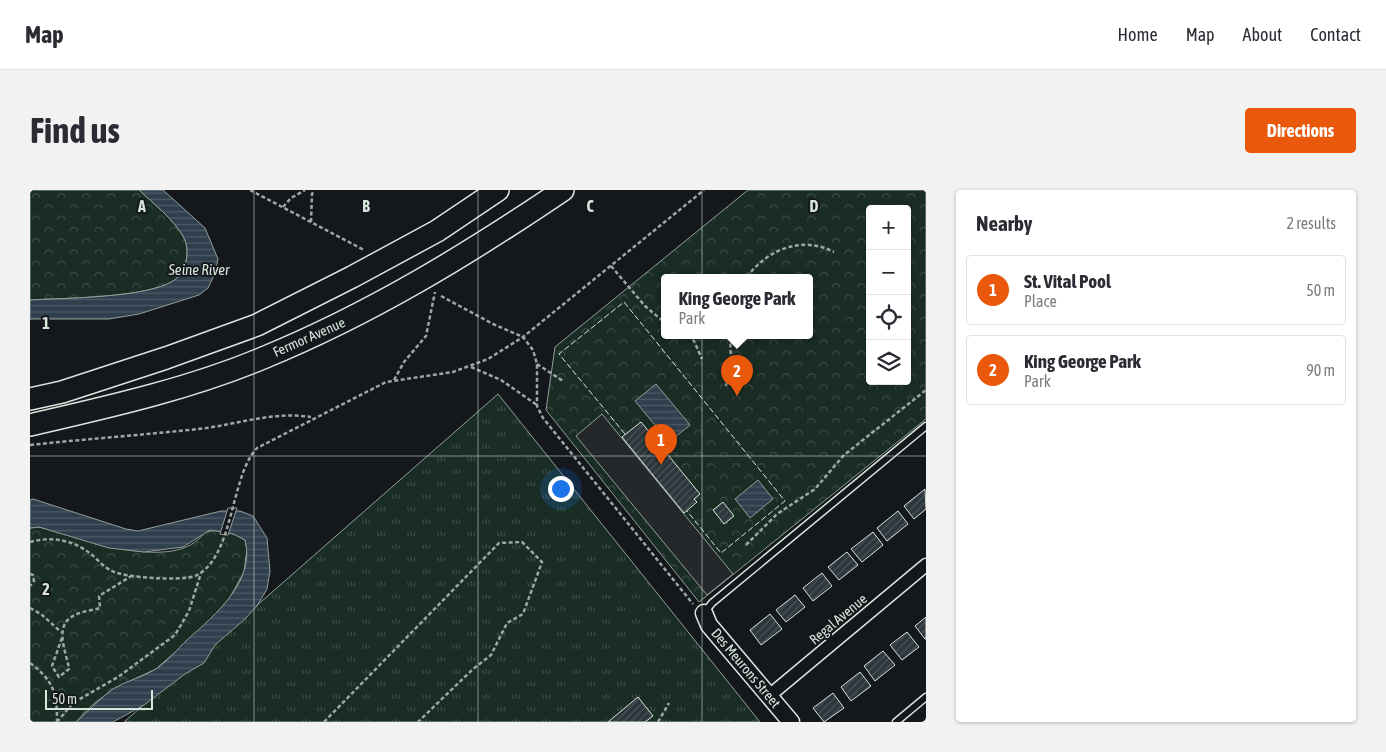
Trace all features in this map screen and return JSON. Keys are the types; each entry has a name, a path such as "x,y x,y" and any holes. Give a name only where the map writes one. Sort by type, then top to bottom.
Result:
{"highway":[{"path":"30,399 62,392 257,325 437,231 498,190"},
{"name":"Fermor Avenue","path":"30,425 181,386 262,359 352,318 422,281 486,242 563,190"}],"street":[{"name":"Regal Avenue","path":"769,696 926,565"},
{"name":"Des Meurons Street","path":"704,613 709,625 791,722"}],"lane":[{"path":"704,613 712,603 926,426"},
{"path":"896,722 926,697"}],"path":[{"path":"250,190 366,251"},
{"path":"283,207 291,198 305,190"},
{"path":"311,222 311,203 314,190"},
{"path":"57,722 73,703 118,677 175,635 189,611 201,572 214,557 222,542 252,454 257,448 371,388 394,380 453,372 472,367 523,337 704,190"},
{"path":"750,274 768,255 782,247 823,247 834,252"},
{"path":"611,266 645,306 661,319"},
{"path":"394,380 404,362 426,336 435,292"},
{"path":"442,296 493,324 523,337 533,350 537,364 537,406"},
{"path":"692,339 702,359"},
{"path":"726,386 731,363 730,339"},
{"path":"537,364 563,381"},
{"path":"472,367 501,380 537,406 550,426 696,607 704,613"},
{"path":"746,545 777,514 815,489 844,454 926,390"},
{"path":"30,445 197,429 271,415 291,414 312,418"},
{"path":"30,542 62,540 83,548 112,571 133,575 185,578 201,572"},
{"path":"324,722 499,543 522,542 542,562"},
{"path":"418,722 473,669 491,655 507,623 523,614 542,562 546,558"},
{"path":"30,574 34,580 30,586"},
{"path":"62,638 52,666 59,677 69,670 61,632 65,622 77,614 100,608 100,596 133,575"},
{"path":"30,608 41,614 61,632"},
{"path":"30,663 50,683 57,696 57,722"},
{"path":"658,722 669,703"}],"green space":[{"path":"30,190 139,190 169,218 183,236 187,254 182,272 173,281 144,291 104,296 30,300"},
{"path":"748,190 926,190 926,419 699,602 546,410 555,347"},
{"path":"498,394 760,722 124,722"},
{"path":"39,527 101,544 149,552 172,551 191,545 205,532 226,532 245,540 247,548 244,572 228,601 208,623 156,669 113,689 90,707 76,722 30,722 30,528"}],"shaded area":[{"path":"602,414 733,574 707,595 576,436"}],"water":[{"name":"Seine River","path":"139,190 163,190 205,228 218,259 215,273 208,288 199,295 139,314 109,319 30,319 30,300 125,294 160,287 178,277 182,272 187,254 183,236 169,218"},
{"path":"656,384 690,425 669,442 635,401"},
{"path":"758,480 773,499 750,518 735,499"},
{"path":"33,499 126,529 138,531 221,511 240,511 253,516 267,538 270,571 267,589 257,606 215,645 204,663 185,674 144,705 113,722 76,722 113,689 159,667 221,608 239,583 245,569 247,555 245,540 233,534 210,530 183,547 144,552 109,548 39,527 30,528 30,500"}],"pier":[{"path":"228,508 237,508 228,535 220,534"}],"building":[{"path":"641,422 700,494 694,499 697,502 684,513 622,437"},
{"path":"925,489 926,509 914,519 904,506"},
{"path":"723,502 734,516 724,524 713,510"},
{"path":"898,511 908,524 887,541 877,528"},
{"path":"873,532 883,545 862,562 851,549"},
{"path":"847,552 858,565 839,580 828,567"},
{"path":"822,573 832,586 813,601 803,588"},
{"path":"795,595 805,607 786,622 776,610"},
{"path":"770,614 782,629 761,645 750,630"},
{"path":"926,617 926,639 925,639 915,626"},
{"path":"907,632 919,647 902,660 890,645"},
{"path":"883,651 895,665 875,681 864,666"},
{"path":"860,672 871,686 851,701 841,687"},
{"path":"833,693 844,708 824,722 813,708"},
{"path":"638,697 653,716 645,722 608,722"}],"fence":[{"path":"625,434 559,354 624,302 785,501 721,553 687,511"}],"place":[{"name":"King George Park","path":"737,396"},
{"name":"St. Vital Pool","path":"661,465"}]}
